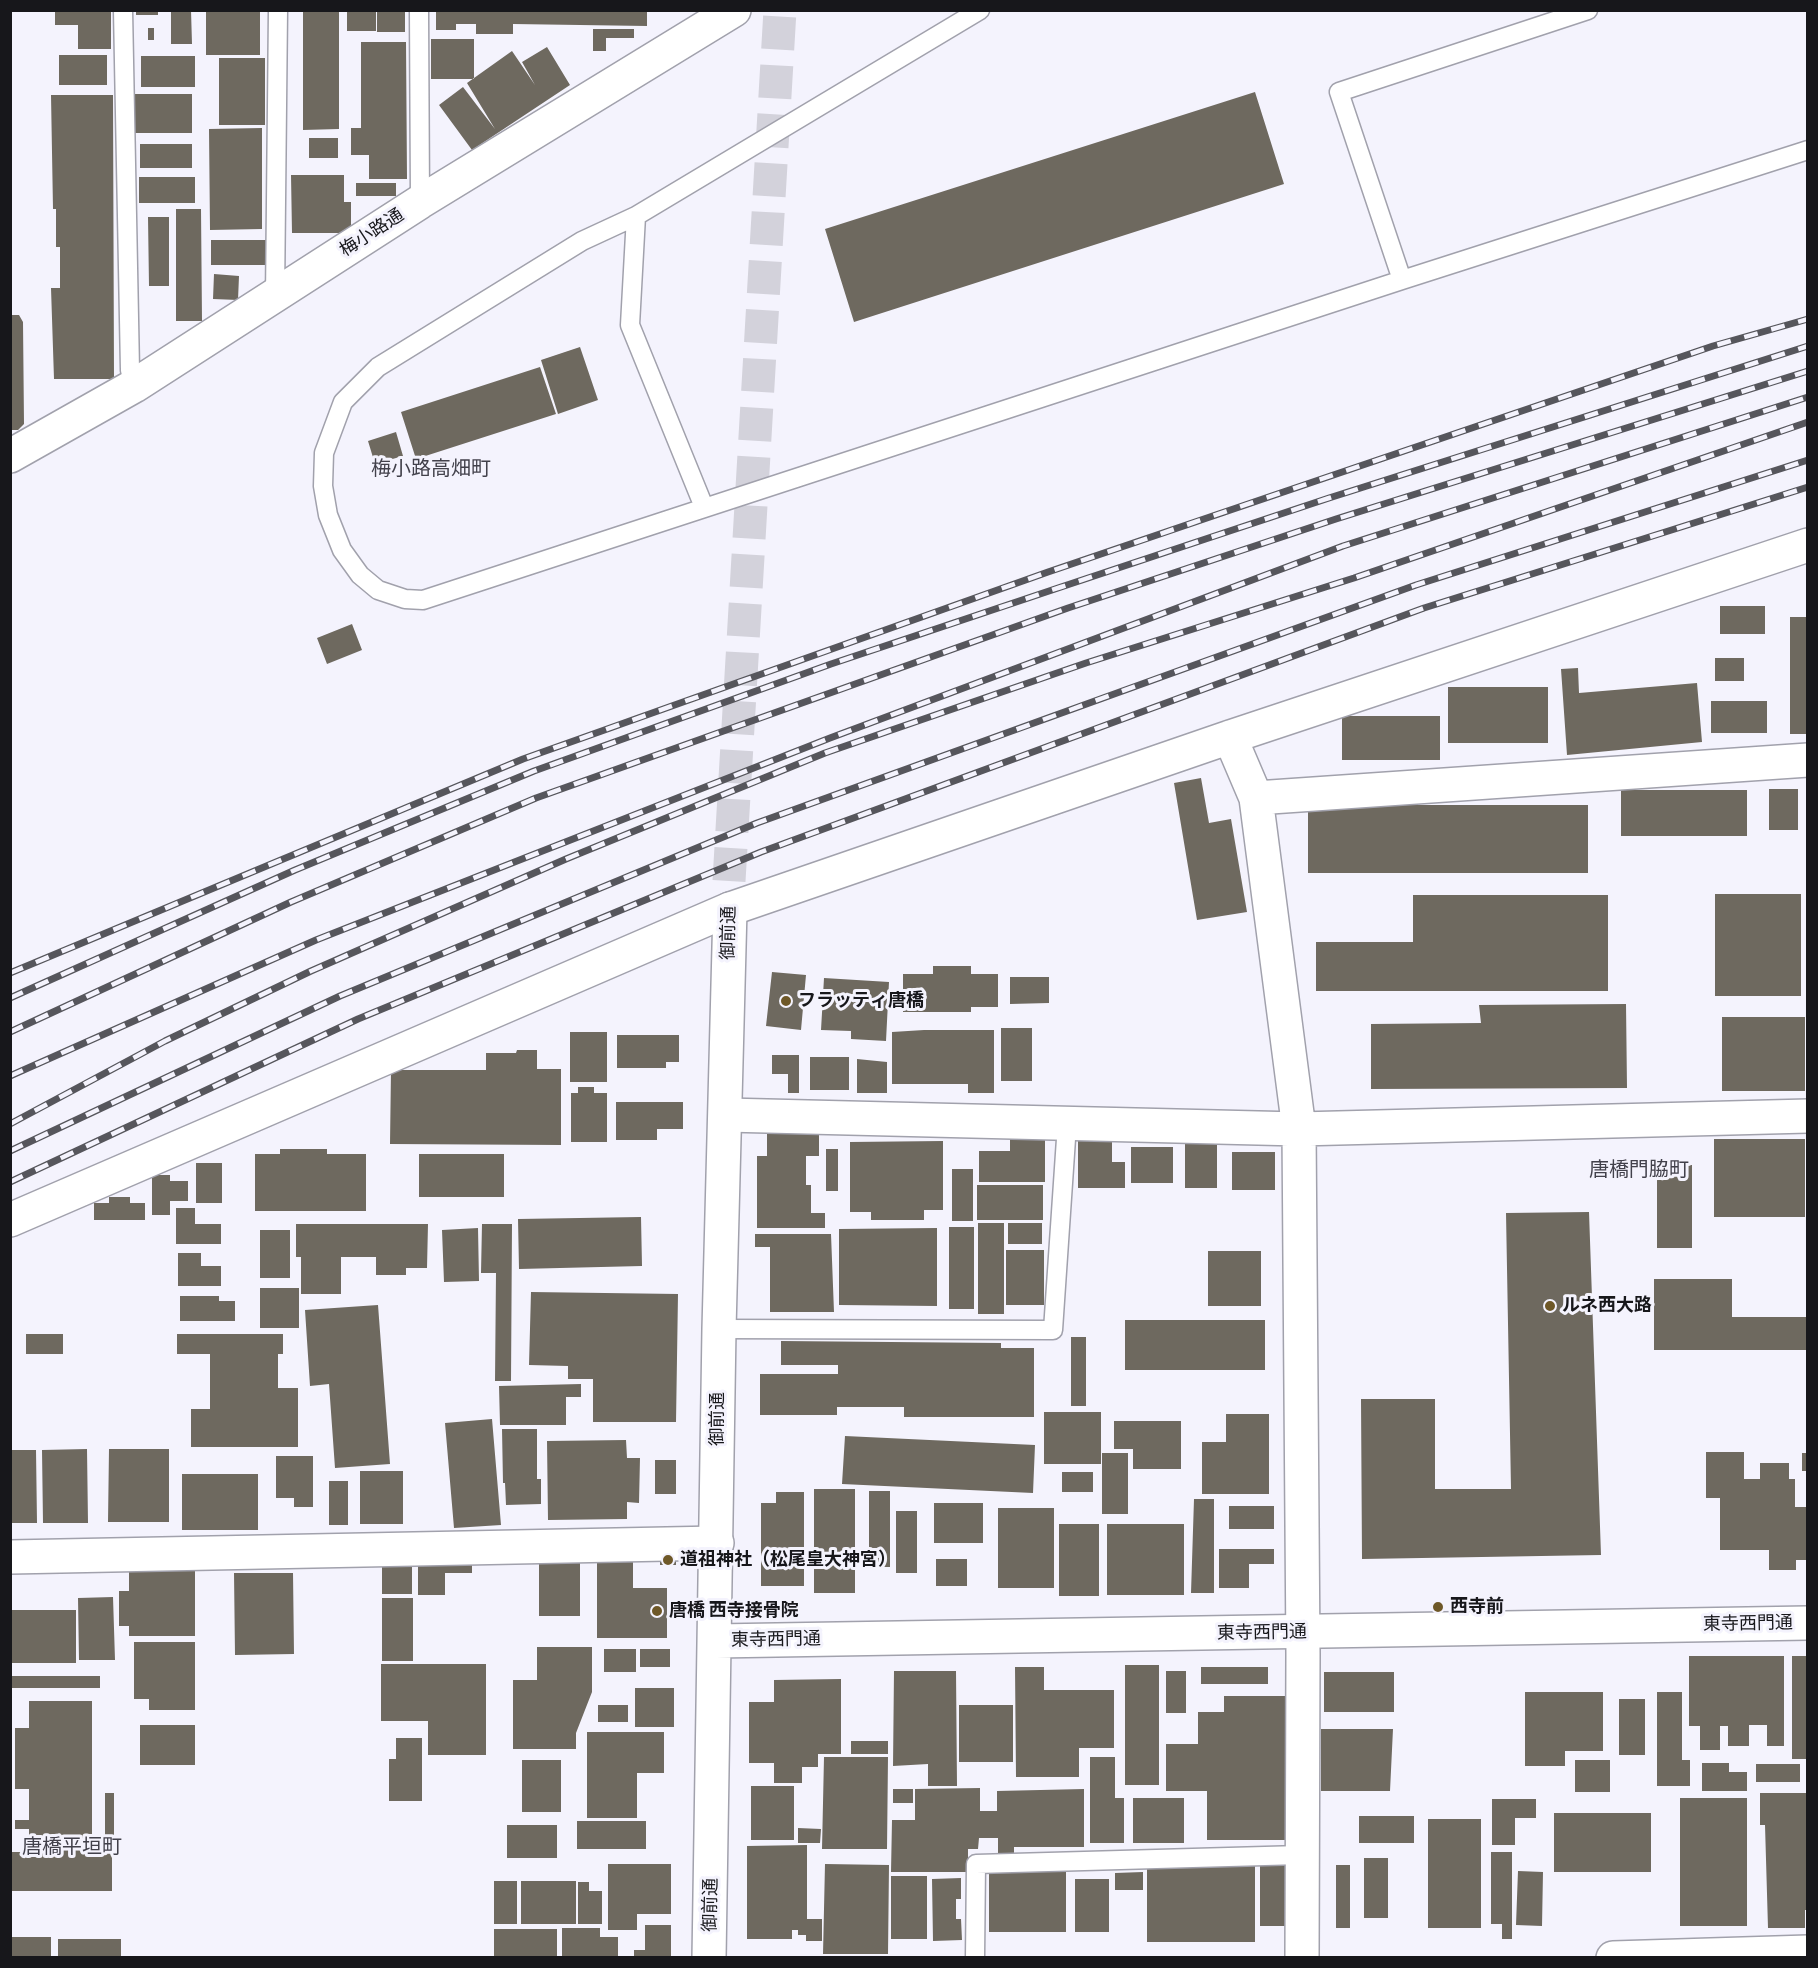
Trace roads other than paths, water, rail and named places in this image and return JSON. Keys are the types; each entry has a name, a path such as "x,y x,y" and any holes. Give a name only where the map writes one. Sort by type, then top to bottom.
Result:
{"street":[{"name":"梅小路通","path":"10,456 134,386 420,202 734,10"},
{"path":"10,1220 730,895 1230,737 1808,545"},
{"path":"1230,737 1256,798 1299,1129 1302,1958"},
{"path":"1256,798 1808,760"},
{"name":"御前通","path":"710,1958 719,1329 730,895"},
{"path":"726,1115 1299,1129 1808,1116"},
{"path":"10,1557 717,1543"},
{"name":"東寺西門通","path":"716,1641 1808,1623"},
{"path":"1613,1958 1808,1952"}],"lane":[{"path":"123,10 130,370 134,386"},
{"path":"275,297 278,10"},
{"path":"419,10 420,202"},
{"path":"980,10 636,216 582,241 378,367 342,402 324,453 323,486 328,515 342,550 360,575 378,590 405,599 423,600 1402,280 1808,150"},
{"path":"1402,280 1339,92 1588,10"},
{"path":"636,216 630,325 704,507"},
{"path":"719,1329 1053,1329 1067,1124"},
{"path":"975,1958 976,1864 1301,1855"}],"tunnel":[{"path":"729,881 780,10"}],"railway":[{"path":"10,973 523,759 1048,572 1713,346 1808,319"},
{"path":"10,998 295,870 534,771 831,664 1061,587 1329,498 1808,346"},
{"path":"10,1032 291,902 536,798 1068,608 1336,519 1808,371"},
{"path":"10,1076 316,940 830,738 1343,546 1808,397"},
{"path":"10,1124 165,1041 311,971 566,859 825,753 1086,663 1354,578 1808,422"},
{"path":"10,1151 340,996 757,823 1416,585 1808,460"},
{"path":"10,1182 358,1019 761,852 1424,608 1808,487"}],"place":[{"name":"フラッティ唐橋","path":"786,1001"},
{"name":"ルネ西大路","path":"1550,1306"},
{"name":"道祖神社（松尾皇大神宮）","path":"668,1560"},
{"name":"西寺前","path":"1438,1607"},
{"name":"唐橋 西寺接骨院","path":"657,1611"}],"district":[{"name":"梅小路高畑町","path":"431,469"},
{"name":"唐橋門脇町","path":"1639,1170"},
{"name":"唐橋平垣町","path":"72,1847"}]}
